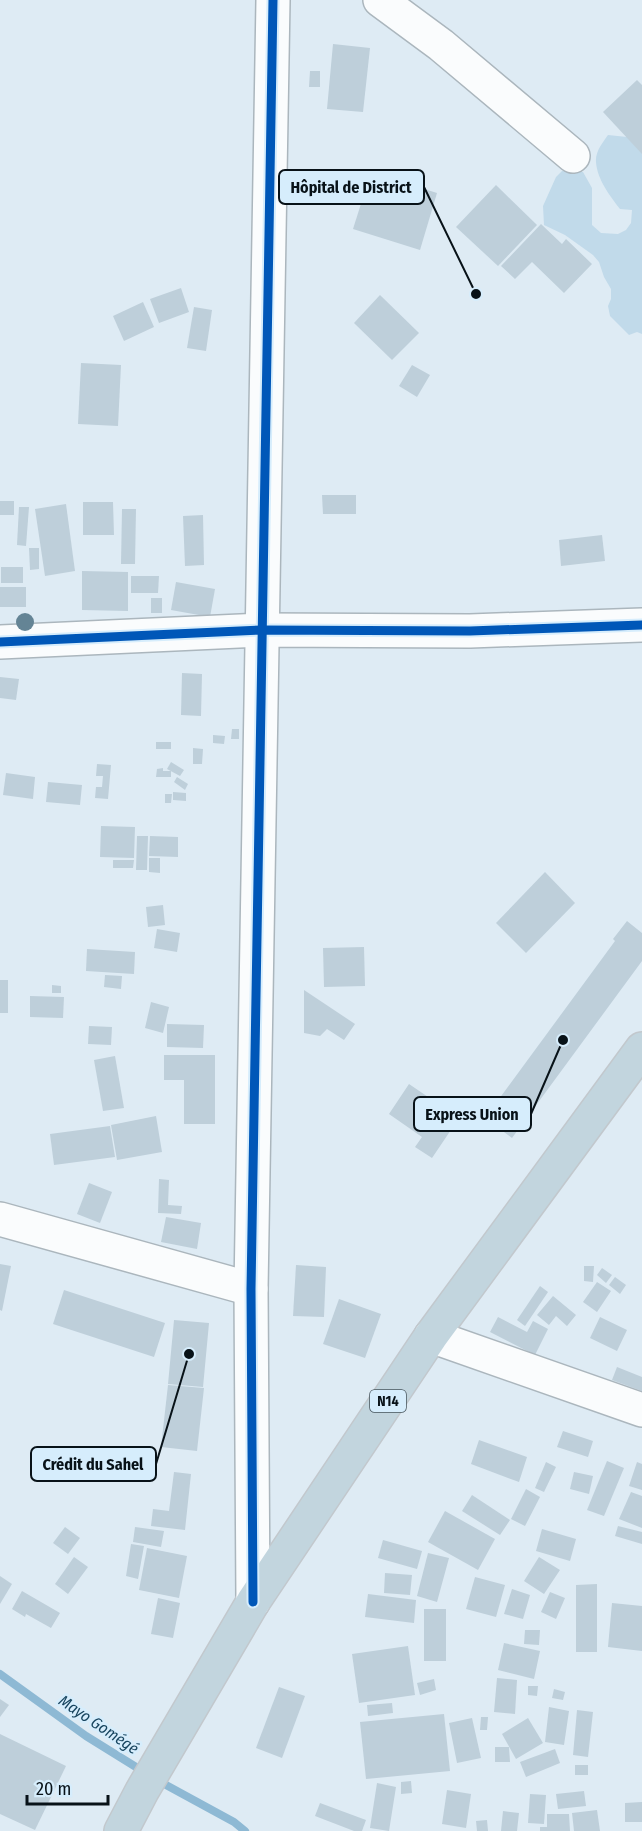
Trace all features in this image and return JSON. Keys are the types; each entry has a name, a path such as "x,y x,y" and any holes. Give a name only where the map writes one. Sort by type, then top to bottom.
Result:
{"highway":[{"name":"N14","path":"121,1831 254,1602 431,1336 642,1049"}],"street":[{"path":"254,1602 250,1289 273,0"},
{"path":"380,0 441,45 573,156"},
{"path":"0,642 261,630 470,631 642,626"},
{"path":"0,1219 250,1289"},
{"path":"431,1336 642,1410"}],"shaded area":[{"path":"608,135 627,137 642,153 642,334 637,332 629,335 610,316 608,306 611,289 599,262 593,255 565,235 544,225 543,206 556,177 562,171 583,172 592,188 592,225 601,233 618,234 626,230 631,223 632,210 620,209 605,187 597,168 597,155"}],"building":[{"path":"333,44 370,48 363,112 327,109"},
{"path":"310,71 320,71 320,87 309,87"},
{"path":"637,80 642,85 642,154 603,112"},
{"path":"371,172 437,193 420,250 353,229"},
{"path":"496,185 537,225 498,266 456,227"},
{"path":"541,224 562,244 566,239 592,264 564,293 532,262 515,279 501,266"},
{"path":"181,288 189,312 159,323 150,299"},
{"path":"380,295 419,333 392,360 354,323"},
{"path":"143,302 154,327 124,341 113,316"},
{"path":"194,307 212,310 206,351 187,348"},
{"path":"81,363 121,365 118,426 78,424"},
{"path":"412,365 430,375 417,397 399,386"},
{"path":"322,495 356,495 356,514 323,514"},
{"path":"0,501 14,501 14,515 0,515"},
{"path":"83,502 113,502 114,535 83,535"},
{"path":"66,504 75,571 45,576 35,509"},
{"path":"19,507 29,507 26,546 17,545"},
{"path":"122,509 136,509 135,564 121,564"},
{"path":"203,515 204,565 185,566 183,516"},
{"path":"602,535 605,561 561,566 559,540"},
{"path":"29,548 39,548 39,569 30,570"},
{"path":"1,567 23,567 23,583 1,583"},
{"path":"82,571 128,572 128,611 82,610"},
{"path":"131,576 159,576 158,593 131,593"},
{"path":"176,582 215,589 210,617 171,610"},
{"path":"0,587 26,587 26,607 0,607"},
{"path":"151,598 162,598 162,613 151,613"},
{"path":"182,673 202,674 201,716 181,715"},
{"path":"0,677 19,679 16,700 0,698"},
{"path":"232,729 239,729 239,739 231,739"},
{"path":"213,735 225,736 224,744 213,743"},
{"path":"156,742 171,742 171,749 156,749"},
{"path":"193,748 203,749 202,764 193,764"},
{"path":"171,762 184,770 180,776 167,769"},
{"path":"97,764 111,765 108,799 95,798 96,787 102,787 103,776 96,776"},
{"path":"163,768 163,771 171,771 171,777 156,777 157,769"},
{"path":"6,773 35,777 33,799 3,795"},
{"path":"177,777 188,784 185,790 174,782"},
{"path":"48,782 82,785 80,805 46,802"},
{"path":"173,792 186,793 186,801 173,800"},
{"path":"165,794 172,794 171,803 165,803"},
{"path":"101,826 135,827 134,858 100,857"},
{"path":"137,836 148,836 147,870 136,870"},
{"path":"150,836 178,837 178,857 149,856"},
{"path":"149,858 160,858 160,873 149,872"},
{"path":"113,860 134,860 133,868 113,868"},
{"path":"545,872 575,903 526,953 496,923"},
{"path":"163,905 165,925 148,927 146,907"},
{"path":"627,921 642,933 642,961 512,1138 485,1118 615,941 613,939"},
{"path":"157,929 180,933 177,952 154,948"},
{"path":"364,947 365,986 324,987 323,948"},
{"path":"87,949 135,952 134,974 86,971"},
{"path":"105,975 122,976 121,989 104,987"},
{"path":"0,980 8,980 8,1013 0,1013"},
{"path":"52,985 61,986 61,993 52,993"},
{"path":"304,990 355,1024 344,1040 327,1029 320,1036 304,1033"},
{"path":"30,996 64,997 63,1018 30,1017"},
{"path":"151,1002 169,1007 163,1033 145,1028"},
{"path":"167,1024 204,1025 203,1048 167,1047"},
{"path":"89,1026 112,1027 111,1045 88,1044"},
{"path":"164,1055 215,1055 215,1124 184,1124 184,1080 164,1080"},
{"path":"115,1056 124,1108 103,1111 94,1060"},
{"path":"409,1084 459,1118 432,1158 415,1147 422,1137 389,1114"},
{"path":"156,1116 162,1152 117,1160 111,1125"},
{"path":"110,1126 115,1157 54,1165 50,1134"},
{"path":"159,1179 169,1180 168,1205 182,1206 181,1214 158,1213"},
{"path":"89,1183 112,1192 100,1223 77,1214"},
{"path":"166,1217 201,1223 197,1249 161,1242"},
{"path":"0,1264 11,1266 2,1311 0,1310"},
{"path":"296,1265 326,1267 324,1317 293,1316"},
{"path":"584,1266 594,1266 593,1282 584,1281"},
{"path":"602,1268 612,1275 606,1283 597,1275"},
{"path":"615,1277 626,1285 620,1294 609,1285"},
{"path":"597,1282 611,1291 597,1312 583,1302"},
{"path":"540,1286 548,1292 525,1326 517,1320"},
{"path":"64,1290 165,1323 154,1357 53,1324"},
{"path":"553,1296 576,1315 567,1326 556,1316 549,1325 537,1315"},
{"path":"339,1299 381,1314 365,1358 323,1344"},
{"path":"498,1317 527,1332 533,1321 548,1329 535,1355 490,1332"},
{"path":"600,1317 627,1330 617,1351 590,1338"},
{"path":"174,1320 209,1323 203,1387 168,1384"},
{"path":"617,1367 642,1377 642,1391 612,1380"},
{"path":"168,1385 204,1388 197,1451 161,1447"},
{"path":"563,1431 593,1441 588,1457 557,1447"},
{"path":"479,1440 527,1457 519,1482 471,1464"},
{"path":"607,1461 624,1468 604,1516 587,1510"},
{"path":"546,1462 556,1467 544,1492 535,1488"},
{"path":"637,1462 642,1464 642,1490 629,1486"},
{"path":"174,1472 191,1474 185,1530 151,1526 153,1509 169,1511"},
{"path":"574,1472 593,1476 589,1494 570,1489"},
{"path":"526,1489 540,1497 525,1526 511,1519"},
{"path":"631,1492 642,1496 642,1528 619,1519"},
{"path":"472,1495 510,1520 500,1535 462,1511"},
{"path":"445,1511 495,1539 478,1570 428,1542"},
{"path":"618,1526 642,1532 642,1544 615,1536"},
{"path":"65,1527 80,1538 68,1554 53,1543"},
{"path":"135,1527 164,1531 161,1547 133,1542"},
{"path":"542,1529 576,1539 570,1561 536,1551"},
{"path":"383,1540 422,1551 417,1569 378,1558"},
{"path":"131,1544 144,1546 138,1579 126,1576"},
{"path":"147,1548 187,1556 179,1598 139,1590"},
{"path":"428,1553 449,1558 437,1602 417,1596"},
{"path":"74,1557 88,1567 68,1594 55,1584"},
{"path":"539,1557 560,1570 544,1594 524,1581"},
{"path":"385,1573 412,1575 410,1595 384,1593"},
{"path":"0,1576 12,1584 0,1604"},
{"path":"475,1577 505,1585 496,1617 466,1609"},
{"path":"597,1584 597,1652 576,1652 576,1585"},
{"path":"512,1589 530,1595 523,1619 504,1614"},
{"path":"22,1591 60,1613 51,1628 12,1609"},
{"path":"550,1592 565,1598 556,1619 541,1612"},
{"path":"368,1594 416,1600 414,1623 365,1617"},
{"path":"158,1598 180,1603 173,1638 151,1634"},
{"path":"612,1603 642,1606 642,1651 608,1647"},
{"path":"424,1609 446,1609 446,1661 424,1661"},
{"path":"525,1630 540,1630 539,1645 524,1644"},
{"path":"504,1643 540,1651 534,1679 498,1670"},
{"path":"408,1646 415,1695 359,1703 352,1654"},
{"path":"497,1678 517,1680 515,1714 494,1712"},
{"path":"434,1679 436,1690 420,1695 417,1683"},
{"path":"528,1686 538,1686 537,1696 528,1695"},
{"path":"279,1687 305,1696 282,1758 256,1748"},
{"path":"554,1689 565,1692 563,1700 552,1698"},
{"path":"0,1699 9,1705 0,1717"},
{"path":"392,1703 393,1713 368,1716 367,1705"},
{"path":"549,1707 569,1711 564,1745 545,1742"},
{"path":"577,1710 593,1712 588,1757 573,1755"},
{"path":"444,1714 450,1771 366,1779 360,1722"},
{"path":"481,1717 488,1717 487,1730 480,1730"},
{"path":"472,1718 481,1758 457,1763 449,1723"},
{"path":"528,1718 543,1743 516,1759 502,1734"},
{"path":"0,1734 66,1766 35,1830 0,1814"},
{"path":"495,1747 509,1747 510,1762 495,1762"},
{"path":"555,1749 560,1763 526,1777 520,1762"},
{"path":"575,1765 588,1765 588,1775 575,1775"},
{"path":"411,1781 412,1793 401,1794 401,1782"},
{"path":"377,1783 396,1787 389,1831 370,1828"},
{"path":"447,1790 471,1794 466,1828 442,1824"},
{"path":"584,1791 586,1806 558,1809 556,1794"},
{"path":"530,1794 546,1795 544,1824 528,1823"},
{"path":"642,1802 642,1822 625,1822 625,1803"},
{"path":"320,1803 366,1820 362,1831 354,1831 315,1816"},
{"path":"597,1810 600,1831 574,1831 572,1813"},
{"path":"503,1811 519,1813 517,1831 501,1831"},
{"path":"547,1814 569,1814 570,1831 540,1831 540,1827 547,1827"},
{"path":"487,1820 488,1831 477,1831 476,1821"}],"waterway":[{"name":"Mayo Gomégé","path":"0,1674 86,1736 144,1772"},
{"name":"Mayo Gomégé","path":"155,1779 234,1822 245,1831"}],"cycle path":[{"path":"253,1602 251,1289 273,0"},
{"path":"0,642 262,630 470,631 642,625"}],"place":[{"name":"Hôpital de District","path":"476,294"},
{"name":"Express Union","path":"563,1040"},
{"name":"Crédit du Sahel","path":"189,1354"}]}
